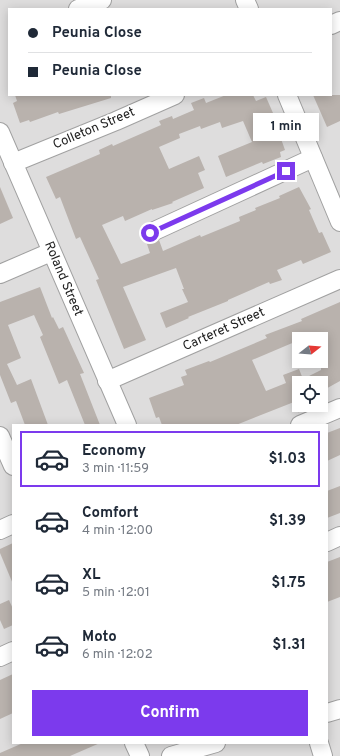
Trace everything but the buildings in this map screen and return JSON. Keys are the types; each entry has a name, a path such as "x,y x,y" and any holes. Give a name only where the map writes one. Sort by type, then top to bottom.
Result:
{"street":[{"path":"81,8 102,0"},
{"name":"Colleton Street","path":"13,163 173,96"},
{"path":"287,96 340,222"},
{"name":"Roland Street","path":"0,132 126,424"},
{"path":"150,233 313,158"},
{"path":"0,274 51,252"},
{"name":"Carteret Street","path":"107,381 340,279"},
{"path":"302,424 340,408"},
{"path":"0,436 12,464"},
{"path":"0,530 12,524"},
{"path":"328,542 340,536"},
{"path":"0,657 12,651"},
{"path":"328,713 340,709"},
{"path":"134,744 140,756"},
{"path":"171,756 213,744"},
{"path":"319,744 323,756"}],"shaded area":[{"path":"0,0 340,0 340,756 0,756"}],"route":[{"path":"150,233 286,171"}]}
